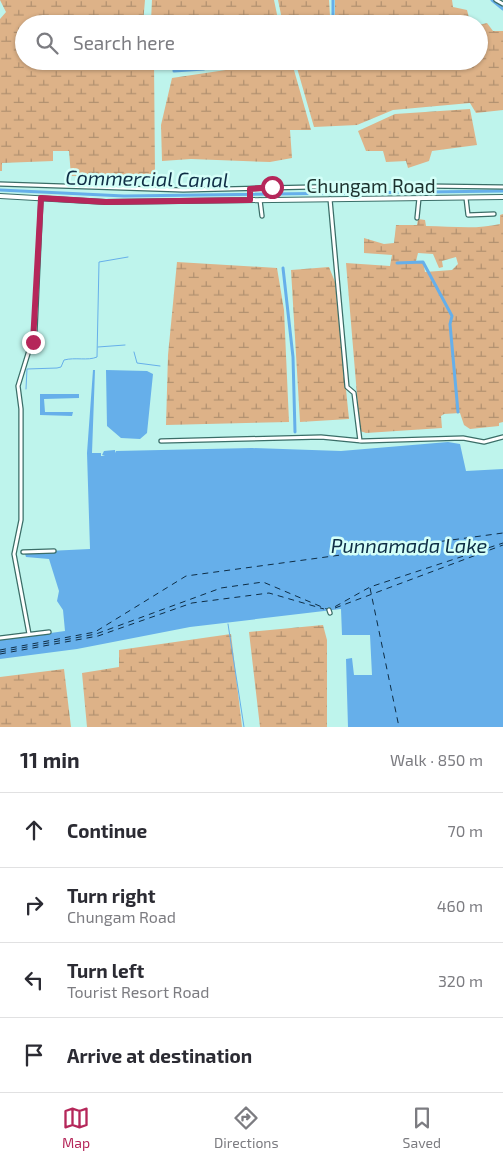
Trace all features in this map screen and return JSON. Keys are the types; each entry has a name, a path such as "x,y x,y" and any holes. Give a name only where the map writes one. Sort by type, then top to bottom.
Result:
{"main road":[{"name":"Chungam Road","path":"0,196 106,202 503,197"}],"street":[{"path":"496,0 503,4"},
{"path":"0,184 183,190 250,190 298,186 357,186"},
{"path":"428,186 503,187"},
{"path":"250,190 250,199"},
{"path":"30,634 14,552 21,520 21,410 18,386 35,332 41,198"},
{"path":"330,198 347,387 354,393 360,441"},
{"path":"417,218 419,198"},
{"path":"466,198 468,215 494,214"},
{"path":"260,200 262,216"},
{"path":"162,440 321,438 360,441 463,438 484,442 503,438"},
{"path":"23,552 54,550"},
{"path":"0,638 49,632"}],"green space":[{"path":"0,0 145,0 144,15 15,15 15,70 154,70 155,174 71,176 69,151 53,151 53,161 2,163 2,171 0,171 0,19 6,12"},
{"path":"152,0 274,0 277,15 151,15"},
{"path":"278,0 329,0 330,15 281,15"},
{"path":"335,0 452,0 453,7 467,10 468,15 335,15"},
{"path":"488,24 493,31 503,31 503,110 476,113 470,103 393,110 357,125 314,127 298,70 488,70"},
{"path":"226,70 294,70 311,130 290,130 292,158 270,162 191,159 162,161 161,125 172,78"},
{"path":"470,109 477,145 432,151 429,161 408,168 406,161 386,162 383,151 366,151 358,131 395,114"},
{"path":"503,214 503,422 499,423 499,426 470,429 464,425 460,413 444,414 441,416 442,428 366,433 360,431 346,263 390,266 392,255 364,253 364,238 384,244 394,243 396,225 417,225 418,219 425,220 426,226 481,227 500,224 500,215","holes":["418,253 433,254 439,268 443,267 442,261 456,257 458,264 452,270 425,272 423,261 416,261"]},
{"path":"177,262 277,268 284,310 289,422 166,425 168,355"},
{"path":"329,267 335,282 349,419 300,422 291,270"},
{"path":"323,625 327,640 327,727 260,727 249,632"},
{"path":"231,634 242,727 87,727 82,673 119,667 119,650"},
{"path":"64,669 71,727 0,727 0,677"}],"water":[{"name":"Punnamada Lake","path":"93,370 95,370 92,453 101,453 101,456 105,456 102,455 104,451 115,450 115,453 116,451 252,448 341,451 448,442 460,444 466,471 503,469 503,727 348,727 346,659 352,658 354,675 372,675 370,635 342,635 341,609 190,627 77,649 0,659 0,640 65,631 63,610 57,601 59,591 49,559 26,557 25,554 27,552 90,549 87,453"},
{"path":"106,370 147,371 153,374 147,433 140,439 121,438 107,426"},
{"path":"40,394 79,394 79,398 44,399 45,412 73,412 72,416 40,415"}],"waterway":[{"path":"333,0 333,15"},
{"path":"492,0 503,9"},
{"path":"174,70 189,70"},
{"name":"Commercial Canal","path":"0,190 124,196 503,191"},
{"path":"26,389 27,369 57,368 61,367 64,360 97,357 99,262 128,257"},
{"path":"397,263 423,262 452,316 450,324 458,412"},
{"path":"283,268 293,357 295,432"},
{"path":"98,347 125,345"},
{"path":"134,352 137,363 160,366"},
{"path":"228,624 244,727"}],"ferry route":[{"path":"0,650 95,632 186,576 503,533"},
{"path":"0,652 96,634 221,588 263,582 329,610 370,587 503,543"},
{"path":"335,608 503,545"},
{"path":"370,588 399,727"},
{"path":"0,654 98,636 192,603 269,593 324,609"}],"route":[{"path":"33,342 42,213 41,198 106,202 250,200 250,189 272,187"}]}
